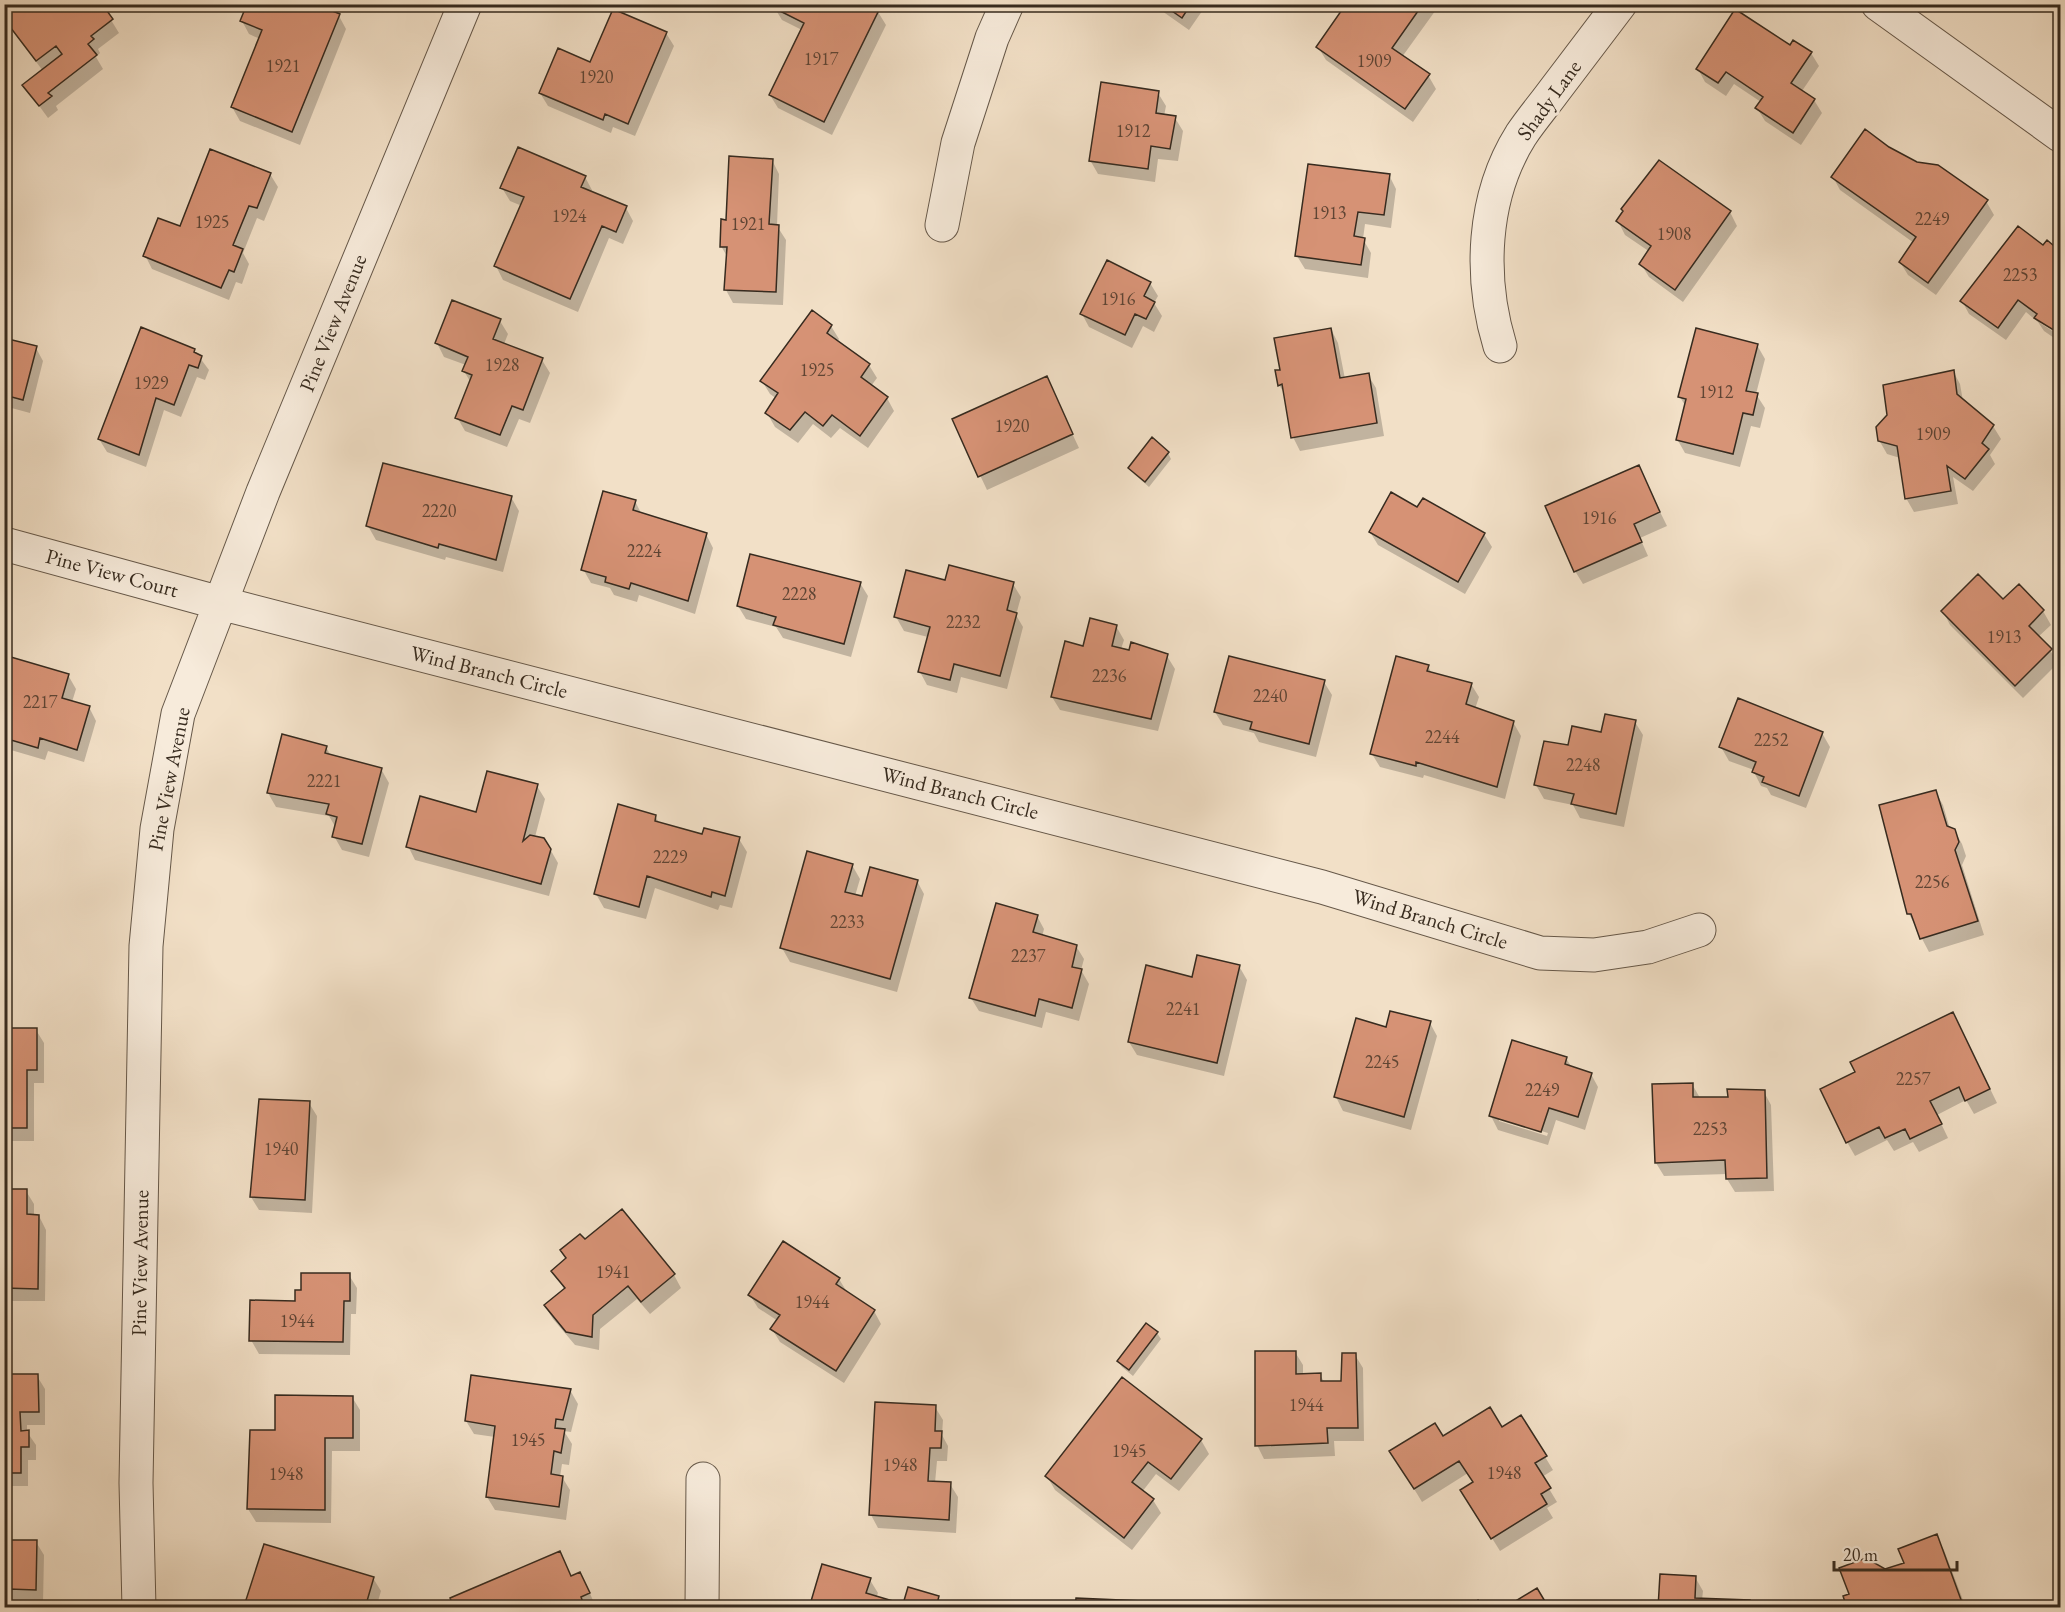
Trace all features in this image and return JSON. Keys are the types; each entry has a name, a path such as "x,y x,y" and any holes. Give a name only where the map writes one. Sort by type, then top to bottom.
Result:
{"street":[{"name":"Pine View Avenue","path":"140,1608 136,1483 146,946 157,829 178,714 263,492 465,4"},
{"path":"942,225 958,142 992,38 1007,4"},
{"name":"Shady Lane","path":"1500,346 1494,327 1486,279 1488,229 1499,180 1521,135 1620,4"},
{"path":"1878,4 2061,135"},
{"name":"Pine View Court","path":"4,544 220,603"},
{"name":"Wind Branch Circle","path":"220,603 1322,887 1540,953 1594,955 1648,947 1699,930"},
{"path":"702,1608 703,1479"}],"building":[{"path":"4,4 102,4 113,19 91,36 94,39 88,44 97,55 48,93 52,96 39,106 22,85 62,54 56,46 36,61 4,19"},
{"path":"247,4 315,4 340,14 292,132 231,107 262,30 240,21"},
{"path":"773,4 867,4 879,10 824,122 769,95 804,23 772,7"},
{"path":"1162,4 1191,4 1182,18"},
{"path":"1346,4 1423,4 1392,48 1430,74 1405,109 1316,47"},
{"path":"613,9 667,32 628,124 605,114 603,120 539,93 558,48 590,62"},
{"path":"1735,9 1790,45 1793,40 1812,52 1791,83 1815,99 1793,133 1755,108 1763,97 1726,72 1718,83 1696,69"},
{"path":"1101,82 1159,91 1156,113 1176,116 1170,149 1151,146 1148,169 1089,161"},
{"path":"1865,129 1889,147 1917,162 1938,165 1988,200 1928,283 1899,262 1916,237 1831,177"},
{"path":"518,147 586,176 581,187 627,206 616,232 602,226 570,299 494,266 524,197 500,188"},
{"path":"210,149 271,173 257,208 249,206 233,245 243,249 234,272 229,270 221,288 143,256 158,218 180,226"},
{"path":"729,156 773,159 769,224 779,225 776,292 724,290 727,247 720,247 721,219 726,220"},
{"path":"1659,160 1731,211 1675,290 1639,264 1651,246 1616,221 1623,211 1621,209"},
{"path":"1308,164 1390,174 1384,215 1358,212 1354,236 1365,238 1361,265 1295,256"},
{"path":"2018,226 2043,245 2047,240 2060,251 2060,334 2034,318 2037,314 2018,300 1998,328 1960,301"},
{"path":"1107,260 1151,282 1144,296 1155,302 1146,319 1135,314 1125,335 1080,314"},
{"path":"452,300 501,319 493,339 543,358 523,410 512,406 500,435 455,418 472,375 462,371 468,357 435,343"},
{"path":"812,310 832,325 827,333 870,364 861,377 888,397 860,436 832,415 823,426 805,412 790,430 765,413 778,393 760,381"},
{"path":"141,327 195,349 194,352 202,356 198,368 189,365 174,405 156,398 139,455 98,439"},
{"path":"1331,328 1340,378 1369,373 1377,423 1291,438 1282,384 1278,386 1275,370 1280,370 1274,338"},
{"path":"1696,328 1758,344 1746,391 1758,393 1753,415 1743,413 1733,454 1676,440 1686,399 1678,397"},
{"path":"4,338 37,346 23,400 4,395"},
{"path":"1954,370 1957,394 1994,425 1982,443 1989,449 1965,479 1947,466 1951,491 1905,499 1897,446 1878,441 1876,427 1887,415 1883,385"},
{"path":"1047,376 1073,434 978,477 952,419"},
{"path":"1152,437 1169,452 1145,482 1128,468"},
{"path":"383,463 512,496 496,560 439,544 438,548 366,526"},
{"path":"1639,465 1660,512 1634,524 1642,542 1574,572 1545,506"},
{"path":"603,491 636,500 633,510 707,533 688,601 631,583 629,589 605,582 606,577 581,570"},
{"path":"1391,492 1417,507 1423,498 1485,533 1458,582 1369,532"},
{"path":"750,554 861,582 844,644 773,625 776,617 737,606"},
{"path":"949,565 1014,582 1007,610 1017,613 1000,676 954,664 950,680 918,672 930,627 894,617 906,570 945,580"},
{"path":"1978,574 2003,599 2019,584 2044,610 2029,626 2052,649 2015,686 1941,611"},
{"path":"1090,618 1117,625 1112,646 1129,650 1131,642 1168,654 1151,719 1051,697 1065,641 1083,646"},
{"path":"4,655 69,674 62,698 90,706 77,750 40,738 38,748 4,738"},
{"path":"1229,656 1325,680 1309,744 1250,729 1252,722 1214,712"},
{"path":"1396,656 1429,665 1427,671 1472,683 1466,704 1514,721 1497,787 1416,762 1416,766 1370,754"},
{"path":"1738,698 1823,732 1799,796 1762,782 1764,777 1752,772 1756,762 1719,747"},
{"path":"1605,714 1636,720 1616,814 1571,804 1574,794 1534,785 1544,741 1568,745 1572,726 1601,732"},
{"path":"282,734 327,746 325,753 382,768 362,844 332,837 337,817 326,814 329,804 267,793"},
{"path":"487,771 538,784 523,841 530,835 544,838 551,849 541,884 406,847 420,796 476,812"},
{"path":"1936,790 1947,826 1955,829 1959,842 1955,850 1978,921 1920,939 1911,914 1907,914 1879,805"},
{"path":"618,804 656,815 655,821 702,834 704,828 740,837 725,896 712,892 711,897 647,876 639,907 594,894"},
{"path":"807,851 853,864 845,892 862,896 870,867 918,880 890,979 780,948"},
{"path":"996,903 1038,915 1033,932 1077,945 1072,967 1082,969 1072,1008 1039,999 1035,1016 969,998"},
{"path":"1197,955 1240,965 1217,1063 1128,1042 1146,965 1192,977"},
{"path":"1390,1011 1431,1021 1404,1117 1334,1097 1356,1018 1386,1027"},
{"path":"1953,1012 1990,1089 1965,1101 1959,1087 1930,1101 1942,1124 1910,1139 1905,1129 1885,1138 1879,1127 1846,1143 1820,1089 1855,1072 1850,1062"},
{"path":"4,1028 37,1028 37,1070 27,1070 27,1128 4,1128"},
{"path":"1512,1040 1567,1057 1565,1064 1592,1073 1578,1117 1549,1108 1541,1132 1489,1116"},
{"path":"1693,1083 1693,1097 1728,1097 1727,1089 1765,1090 1767,1178 1726,1179 1725,1160 1655,1163 1652,1084"},
{"path":"259,1099 310,1101 305,1200 250,1197"},
{"path":"4,1189 27,1189 27,1214 39,1215 38,1289 4,1288"},
{"path":"622,1209 675,1274 641,1302 628,1286 593,1315 592,1337 566,1332 544,1305 565,1288 551,1271 566,1258 560,1250 580,1234 585,1239"},
{"path":"783,1241 840,1278 836,1284 875,1310 836,1371 770,1329 780,1315 748,1295"},
{"path":"301,1273 350,1273 350,1301 344,1301 343,1342 249,1341 250,1300 295,1301 295,1290 301,1290"},
{"path":"1146,1323 1158,1332 1129,1370 1117,1361"},
{"path":"1255,1351 1296,1351 1296,1374 1321,1373 1321,1381 1341,1381 1342,1353 1356,1353 1358,1428 1327,1428 1328,1443 1255,1446"},
{"path":"4,1374 38,1374 39,1412 20,1412 21,1431 29,1430 29,1447 21,1447 21,1473 4,1473"},
{"path":"471,1375 571,1389 563,1420 556,1419 555,1428 565,1429 561,1453 554,1451 551,1474 563,1476 559,1507 486,1497 495,1426 465,1421"},
{"path":"1122,1377 1202,1439 1171,1479 1148,1462 1132,1482 1154,1499 1124,1538 1045,1476"},
{"path":"275,1395 353,1396 353,1438 325,1438 325,1510 247,1509 250,1430 275,1430"},
{"path":"875,1402 936,1405 935,1431 942,1431 941,1448 930,1448 928,1481 951,1482 949,1520 869,1515"},
{"path":"1490,1407 1502,1427 1521,1415 1547,1456 1535,1463 1551,1488 1541,1494 1547,1504 1491,1539 1460,1490 1473,1482 1459,1461 1414,1489 1389,1451 1435,1423 1443,1436"},
{"path":"1937,1534 1964,1608 1847,1608 1843,1596 1849,1594 1839,1568 1866,1558 1885,1569 1904,1563 1898,1549"},
{"path":"4,1540 37,1540 36,1590 9,1589 9,1608 4,1608"},
{"path":"264,1544 374,1577 365,1608 259,1608 245,1603"},
{"path":"560,1551 571,1576 580,1572 590,1593 581,1597 585,1608 454,1608 450,1598"},
{"path":"822,1564 871,1578 866,1593 903,1604 908,1587 939,1596 936,1608 809,1608"},
{"path":"1660,1574 1696,1576 1695,1598 1750,1600 1750,1608 1658,1608"},
{"path":"1537,1588 1549,1608 1504,1608"},
{"path":"1076,1598 1143,1601 1143,1608 1075,1608"},
{"path":"1478,1600 1483,1608 1466,1608"}]}
